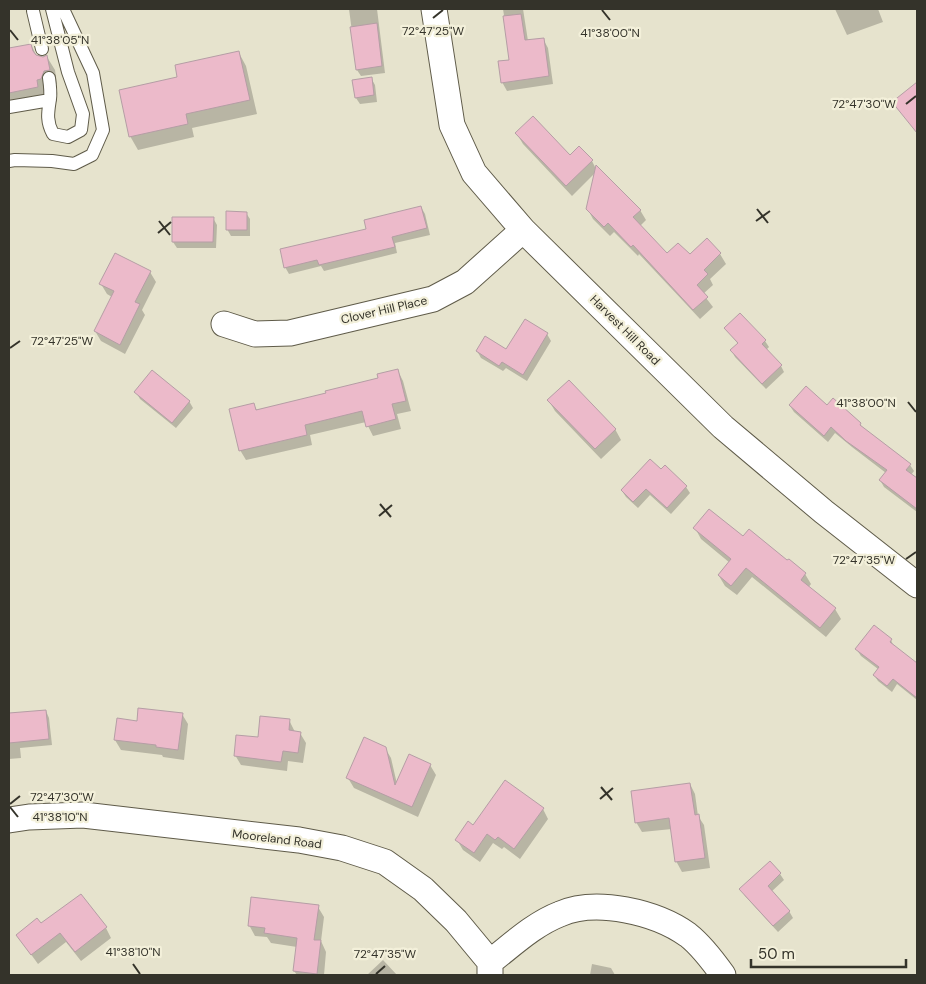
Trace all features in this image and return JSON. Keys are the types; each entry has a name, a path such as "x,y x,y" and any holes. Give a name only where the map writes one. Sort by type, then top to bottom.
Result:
{"street":[{"name":"Harvest Hill Road","path":"434,9 452,125 474,173 523,230 723,427 824,512 917,585"},
{"name":"Clover Hill Place","path":"224,324 255,334 290,333 433,299 465,282 523,230"},
{"name":"Mooreland Road","path":"9,820 29,817 83,815 299,840 342,848 385,862 423,889 456,921 490,969"},
{"path":"490,969 537,926 560,913 584,907 642,913 665,923 688,936 711,958 723,975"}],"lane":[{"path":"49,78 48,125 54,134 68,137 81,130 83,114 70,79 52,9"},
{"path":"9,162 15,160 52,160 74,164 92,155 104,130 93,73 63,9"},
{"path":"33,11 42,49"},
{"path":"70,79 93,73"},
{"path":"9,107 50,100"}],"building":[{"path":"521,14 525,40 544,38 549,76 501,83 498,61 509,60 503,16"},
{"path":"377,23 382,66 356,70 350,27"},
{"path":"31,44 36,55 43,57 47,55 50,70 44,71 41,79 37,80 38,87 9,93 9,48"},
{"path":"239,51 250,100 186,114 188,124 129,137 119,90 177,77 175,65"},
{"path":"372,77 374,95 355,98 352,80"},
{"path":"917,82 917,133 892,102"},
{"path":"533,116 570,155 579,146 593,160 566,186 515,133"},
{"path":"596,165 641,210 633,217 667,253 678,243 690,254 707,238 721,253 704,270 708,274 697,285 708,297 693,310 633,245 631,247 608,223 604,227 586,209"},
{"path":"421,206 427,228 392,237 395,247 319,265 317,260 284,268 280,249 366,229 364,220"},
{"path":"226,211 247,212 247,230 226,230"},
{"path":"172,217 214,217 213,242 172,242"},
{"path":"115,253 151,271 135,302 140,304 120,345 94,331 114,291 99,284"},
{"path":"740,313 766,340 762,344 782,365 762,384 730,350 738,343 724,328"},
{"path":"525,319 548,333 523,375 502,362 499,366 476,351 485,336 506,349"},
{"path":"398,369 406,401 392,404 396,419 366,427 362,411 305,425 307,435 239,451 229,409 254,403 256,410 378,378 377,374"},
{"path":"152,370 190,401 172,423 134,392"},
{"path":"569,380 616,429 595,449 547,400"},
{"path":"806,386 827,405 833,398 861,423 860,425 911,464 906,470 917,478 917,509 879,480 887,470 846,441 831,427 824,436 789,405"},
{"path":"650,459 661,469 665,465 687,486 667,508 646,489 633,502 621,490"},
{"path":"709,509 743,536 749,529 806,573 801,580 836,608 820,628 746,568 731,586 718,575 731,559 693,528"},
{"path":"874,625 892,639 890,642 917,663 917,698 893,679 887,686 873,675 879,667 855,649"},
{"path":"138,708 183,713 178,750 156,747 156,745 114,740 117,718 137,721"},
{"path":"46,710 49,739 9,743 9,713"},
{"path":"260,716 290,719 289,730 301,732 298,753 283,751 281,762 234,756 236,735 258,737"},
{"path":"364,737 386,747 395,785 409,754 431,764 412,807 346,778"},
{"path":"505,780 544,808 514,849 498,837 495,840 487,834 474,853 455,840 468,821 473,825"},
{"path":"690,783 695,815 699,814 705,858 675,862 669,818 635,823 631,791"},
{"path":"770,861 781,873 768,886 790,911 773,926 739,889"},
{"path":"81,894 107,927 75,952 60,933 31,955 16,935 37,918 41,923"},
{"path":"251,897 319,905 314,940 321,940 317,974 293,971 297,938 264,933 265,928 248,926"}]}
